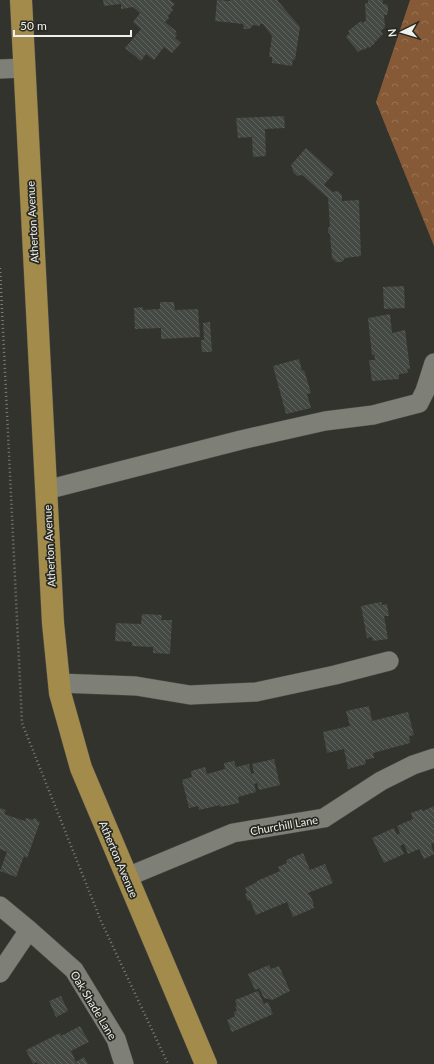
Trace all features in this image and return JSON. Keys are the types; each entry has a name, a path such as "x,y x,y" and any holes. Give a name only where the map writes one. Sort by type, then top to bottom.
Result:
{"main road":[{"name":"Atherton Avenue","path":"21,0 53,623 60,693 81,768 206,1064"}],"street":[{"path":"0,69 25,68"},
{"path":"46,490 241,440 325,421 373,415 419,403 425,391 434,363"},
{"path":"59,683 136,686 190,695 256,692 335,675 389,661"},
{"name":"Churchill Lane","path":"127,877 233,833 324,818 381,781 413,765 434,758"},
{"name":"Oak Shade Lane","path":"0,906 74,970 116,1039 124,1064"},
{"path":"0,973 29,930"}],"green space":[{"path":"410,0 434,0 434,246 376,102"}],"building":[{"path":"103,0 170,0 175,4 171,8 173,10 168,16 169,18 165,22 177,32 175,33 177,35 175,38 181,43 172,53 164,47 154,60 146,54 141,61 125,48 141,29 133,22 140,13 133,7 121,9 121,4 104,6"},
{"path":"217,0 277,0 300,27 295,60 293,59 292,66 272,63 272,57 269,57 272,36 263,24 260,24 260,26 252,25 249,29 244,29 243,24 215,21"},
{"path":"368,0 383,0 383,4 388,6 387,15 384,15 385,27 381,31 383,34 374,44 369,48 368,47 358,52 346,37 350,33 348,31 361,21 363,23 366,20 365,3 368,3"},
{"path":"284,116 285,128 265,129 266,156 253,157 252,137 238,138 236,118"},
{"path":"306,148 334,173 324,185 333,192 338,191 342,195 342,201 359,200 361,256 345,258 342,262 336,262 332,258 330,234 328,232 328,228 330,226 328,198 302,175 297,176 293,172 291,165"},
{"path":"404,286 405,308 384,309 383,287"},
{"path":"160,302 174,302 175,310 198,309 200,337 161,339 161,328 135,329 134,308 143,307 143,310 160,309"},
{"path":"390,314 392,333 405,330 410,369 407,369 408,373 399,374 399,379 372,381 369,360 375,360 374,354 372,355 368,318"},
{"path":"210,322 212,352 202,352 201,340 204,340 203,323"},
{"path":"299,359 311,393 307,394 311,408 286,414 273,366"},
{"path":"381,602 382,605 387,604 389,616 384,616 388,639 373,641 372,637 367,638 361,606"},
{"path":"142,614 162,615 161,620 172,620 170,654 153,653 153,647 132,646 132,642 115,641 116,623 141,624"},
{"path":"369,706 372,721 408,712 414,735 409,736 410,743 373,753 374,758 365,760 366,764 348,769 344,749 327,753 323,732 350,726 346,711"},
{"path":"274,759 280,785 259,790 257,783 254,784 256,792 238,797 239,803 220,807 220,805 199,810 198,806 189,808 182,780 192,777 191,771 205,767 207,774 225,769 224,763 234,761 236,767 249,764 251,774 254,773 252,764"},
{"path":"434,806 434,843 431,844 434,854 424,859 419,849 408,854 404,844 400,846 404,854 384,863 372,838 394,828 397,835 400,833 397,826 413,819 411,813 422,809 423,811"},
{"path":"0,808 6,810 4,814 25,821 26,818 33,820 34,818 40,822 27,858 24,856 16,877 0,871 7,852 0,849"},
{"path":"303,853 310,870 325,864 333,883 308,893 314,904 314,908 293,917 287,902 256,915 250,900 248,901 245,894 247,893 245,888 280,871 278,867 287,863 286,860"},
{"path":"269,965 271,969 279,966 290,991 272,1000 264,998 259,988 255,990 248,974"},
{"path":"258,991 264,1004 268,1002 273,1014 232,1032 227,1020 235,1016 234,1012 237,1011 235,1007 237,1006 235,1000"},
{"path":"61,996 68,1011 56,1017 49,1001"},
{"path":"80,1026 89,1042 71,1051 76,1062 84,1057 88,1064 38,1064 37,1062 33,1064 26,1050 60,1033 61,1036"}]}
